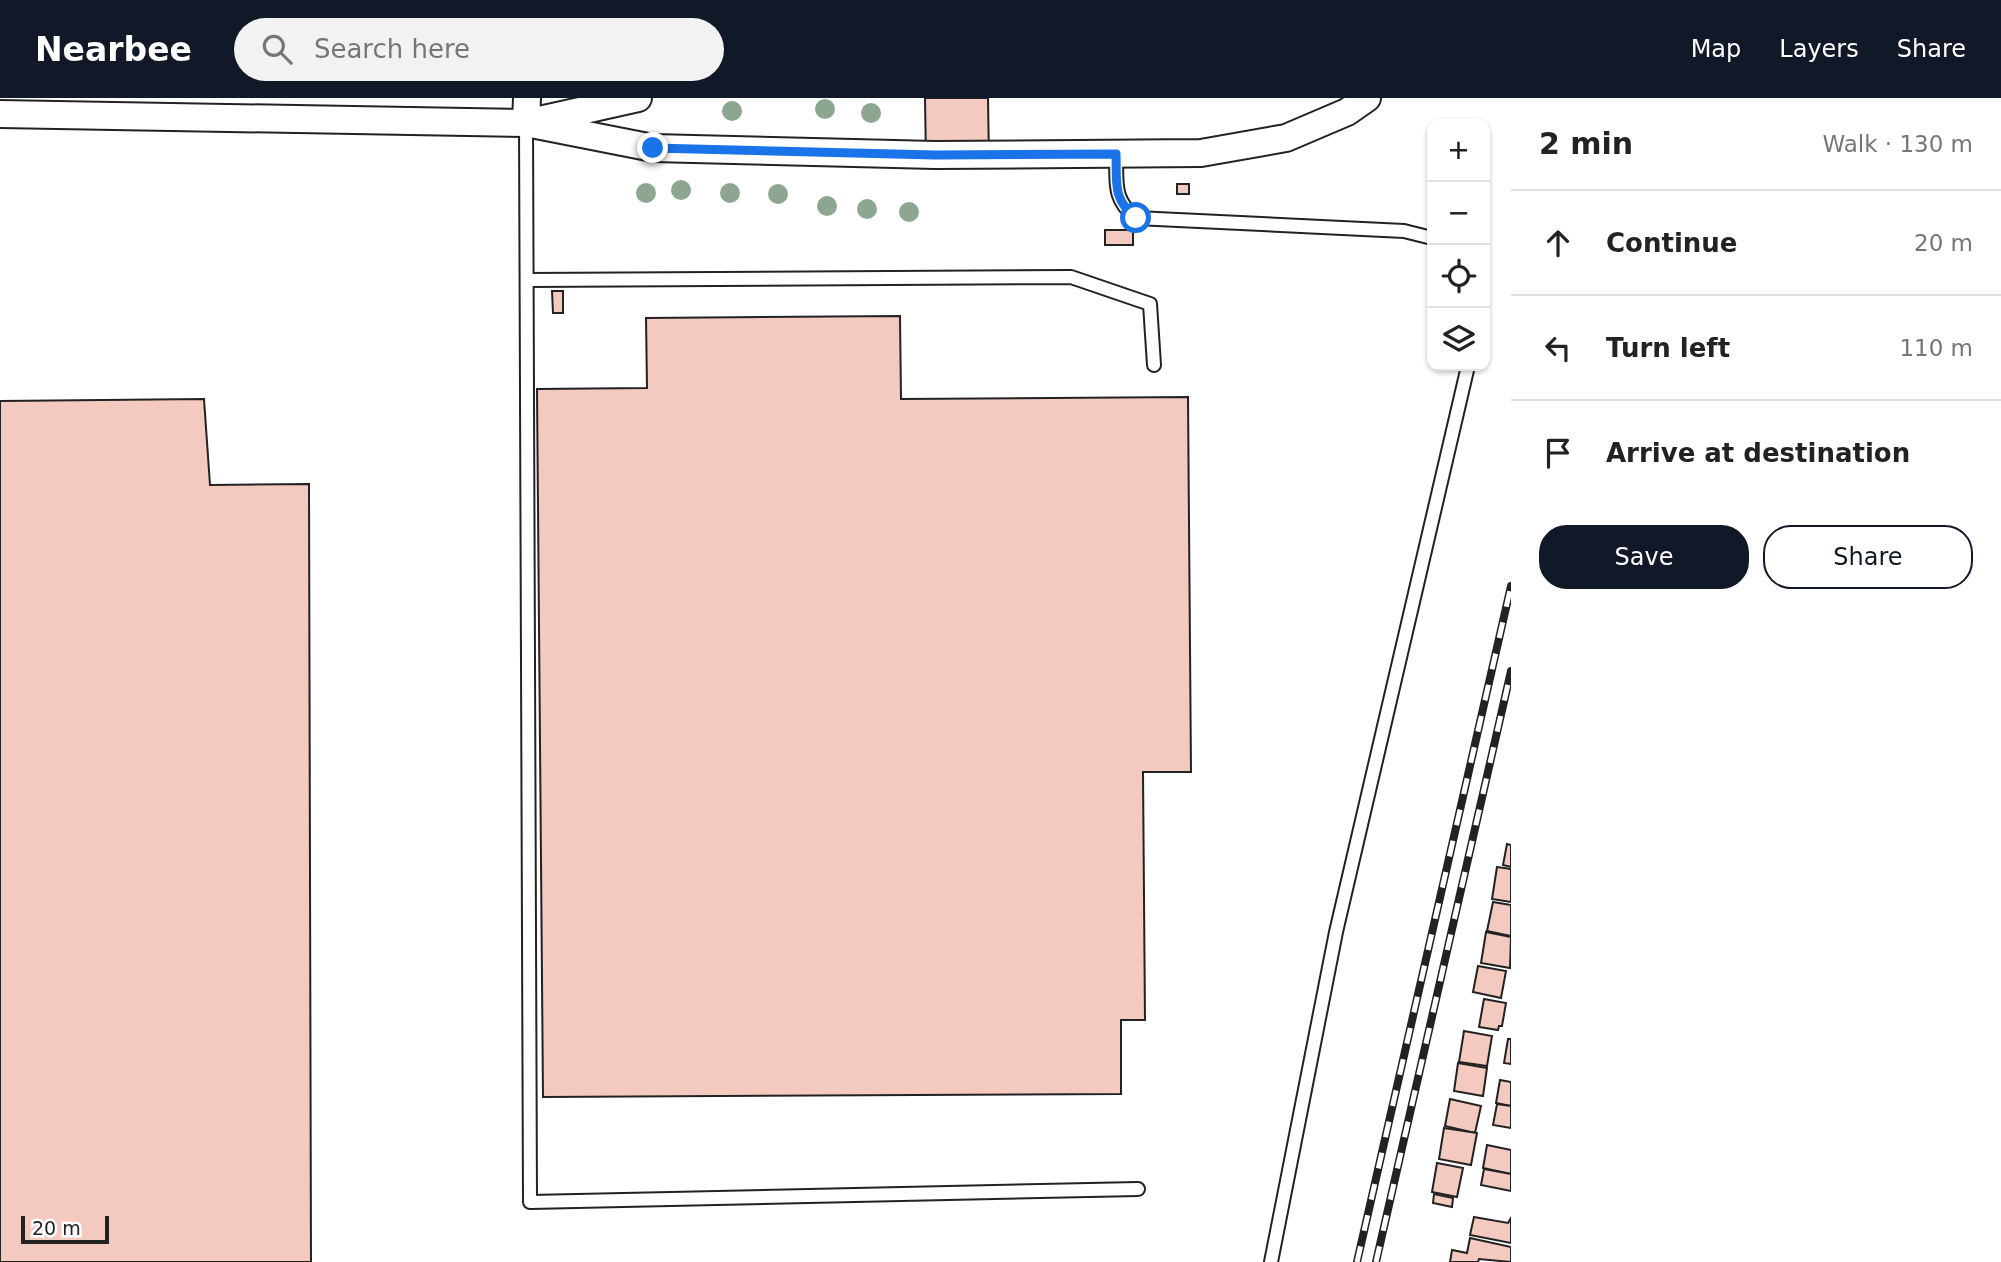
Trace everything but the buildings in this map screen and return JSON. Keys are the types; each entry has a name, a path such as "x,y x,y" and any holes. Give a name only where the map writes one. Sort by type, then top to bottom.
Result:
{"street":[{"path":"0,114 526,110 638,98"},
{"path":"526,110 653,148 935,155 1200,153 1286,138 1347,112 1367,98"}],"lane":[{"path":"526,110 530,1202 1138,1189"},
{"path":"1116,154 1118,195 1123,207 1136,218 1404,231 1427,236"},
{"path":"527,280 1071,277 1150,304 1154,365"},
{"path":"1271,1262 1336,932 1467,371"}],"railway":[{"path":"1357,1262 1511,586"},
{"path":"1376,1262 1511,671"}],"route":[{"path":"653,148 935,155 1116,154 1118,195 1123,207 1136,218"}]}
